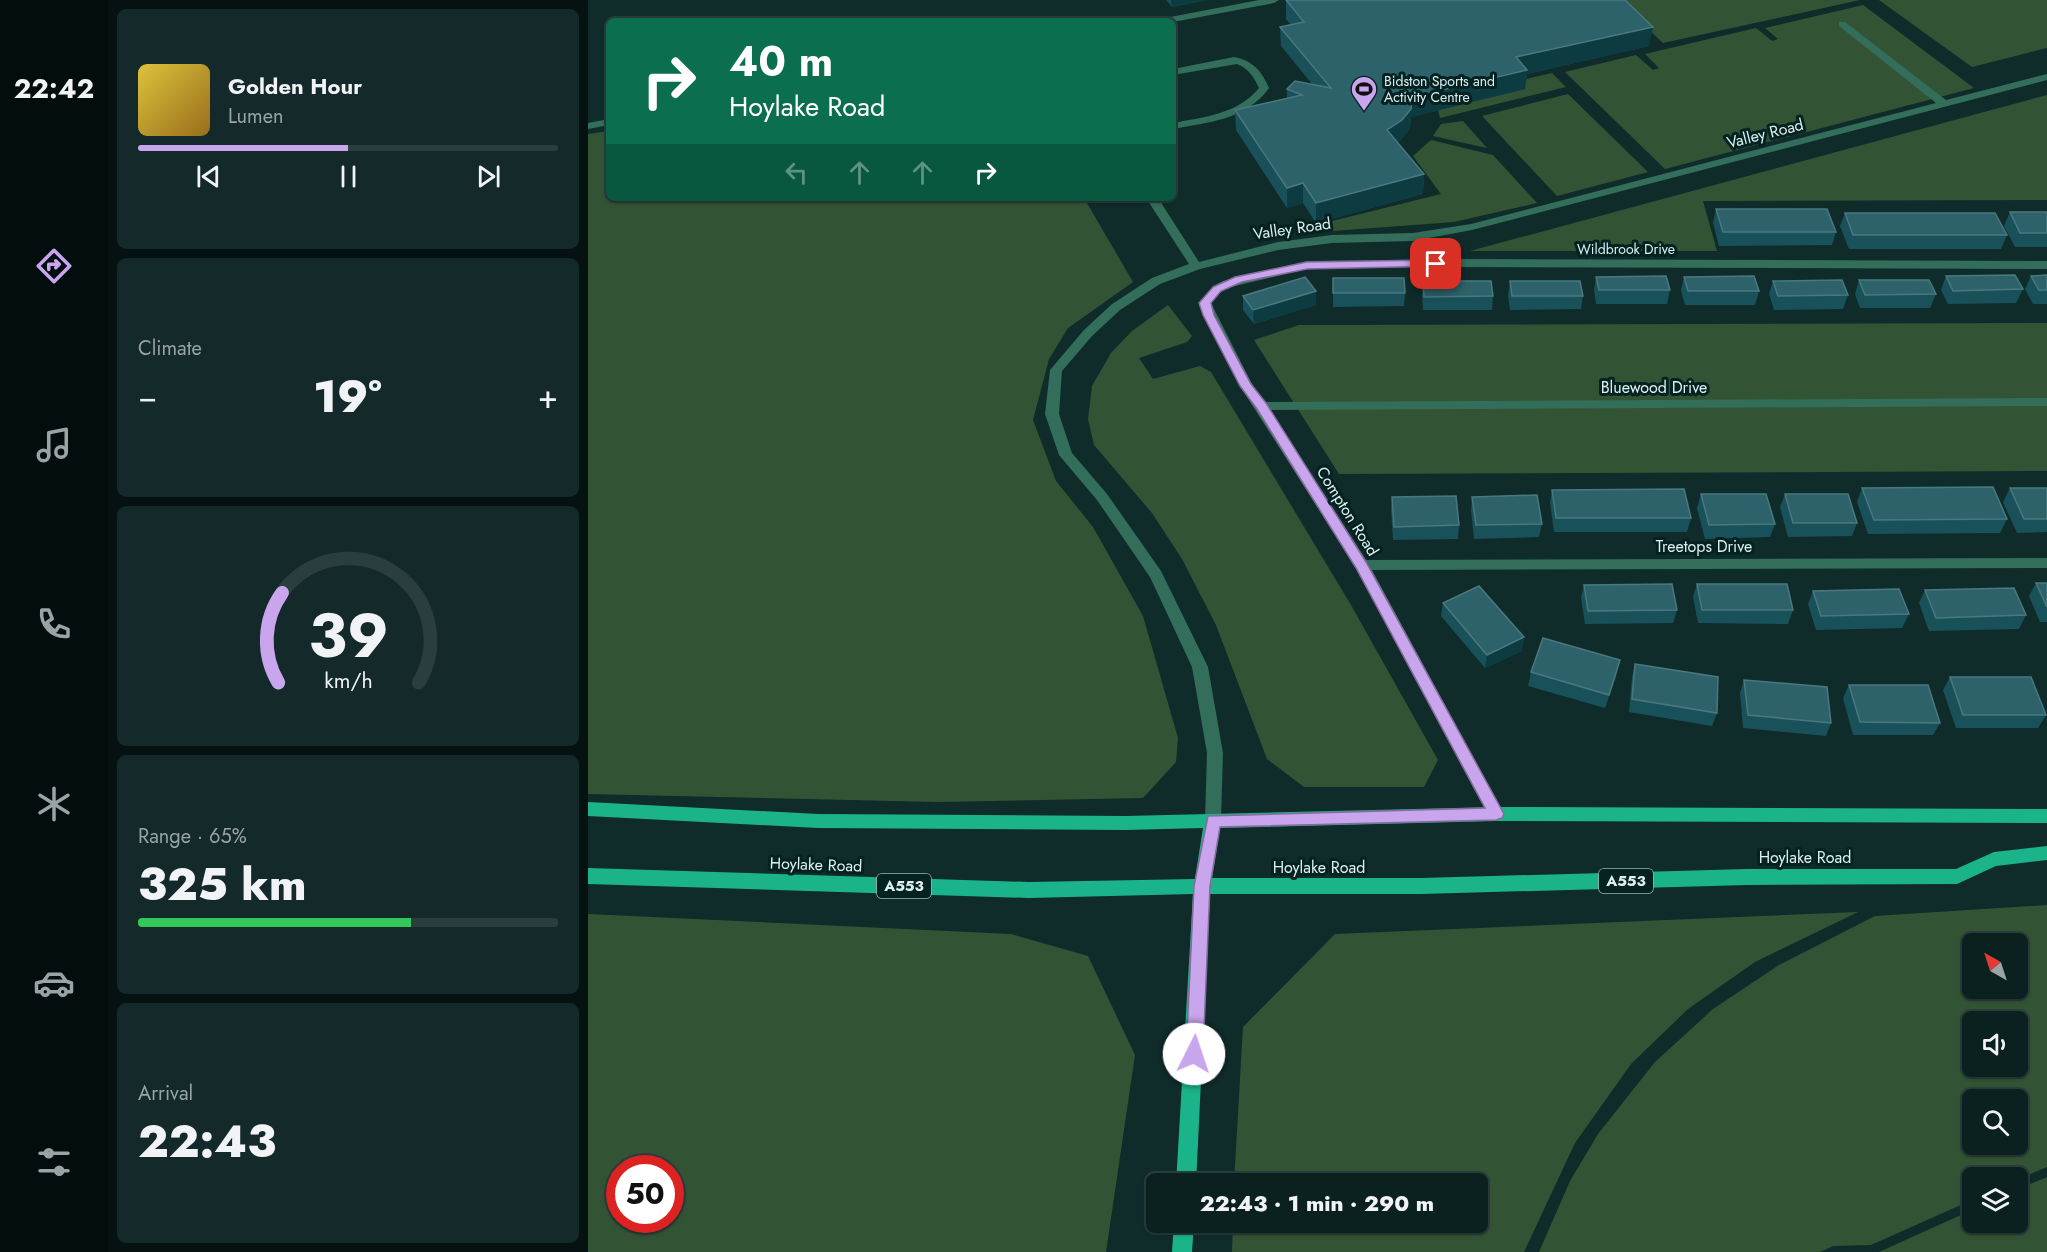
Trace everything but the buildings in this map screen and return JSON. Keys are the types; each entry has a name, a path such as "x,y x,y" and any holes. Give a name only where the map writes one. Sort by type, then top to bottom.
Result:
{"main road":[{"path":"588,809 818,822 1125,823 1496,814 2047,816"},
{"path":"1187,1173 1202,886 1213,820"},
{"name":"Hoylake Road","path":"588,876 1029,890 1202,886 1421,886 1747,877 1957,876 1994,859 2047,853"},
{"path":"1182,1252 1183,1233"}],"street":[{"path":"1176,19 1274,0"},
{"path":"1842,24 1945,105"},
{"path":"1176,71 1240,60 1247,63 1264,88 1259,96 1238,111 1176,125"},
{"name":"Valley Road","path":"1213,820 1215,753 1200,667 1156,575 1102,497 1066,455 1052,414 1056,370 1088,333 1116,307 1141,289 1196,266 1278,246 1332,239 1413,237 1472,227 2047,77"},
{"path":"588,126 606,123"},
{"path":"1154,201 1196,266"},
{"name":"Wildbrook Drive","path":"1212,294 1239,279 1307,266 1457,263 2047,265"},
{"name":"Compton Road","path":"1212,294 1205,303 1209,315 1246,386 1262,406 1362,565 1496,814"},
{"name":"Bluewood Drive","path":"1262,406 2047,402"},
{"name":"Treetops Drive","path":"1362,565 2047,563"}],"green space":[{"path":"1617,0 1860,0 1663,43"},
{"path":"1879,0 2047,0 2047,48 1972,67"},
{"path":"1863,5 1974,88 1665,169 1565,72 1636,55 1653,70 1659,68 1645,54 1756,28 1772,41 1778,39 1765,28"},
{"path":"1552,73 1566,87 1440,118 1438,110 1524,89 1517,81"},
{"path":"1568,94 1648,172 1557,196 1482,116"},
{"path":"2047,95 2047,200 1703,201 1717,251 1470,251"},
{"path":"1463,121 1487,148 1433,136 1441,124"},
{"path":"606,131 606,201 1086,201 1133,282 1068,328 1049,359 1033,420 1056,481 1093,527 1143,616 1178,738 1176,762 1143,798 938,802 588,794 588,134"},
{"path":"1431,140 1493,155 1537,203 1454,222 1306,233 1300,229 1441,194 1413,156"},
{"path":"1168,305 1192,336 1187,342 1139,358 1153,379 1200,366 1211,372 1351,605 1438,760 1424,787 1304,787 1267,759 1216,625 1182,559 1152,513 1094,445 1088,419 1092,386 1111,353 1132,331"},
{"path":"2047,323 2047,471 1339,474 1254,340 1299,325"},
{"path":"2047,905 2047,1167 2028,1175 2028,1167 1962,1167 1962,1204 1871,1245 1833,1246 1820,1252 1539,1252 1570,1181 1598,1134 1655,1062 1713,1009 1779,965 1875,916"},
{"path":"1858,912 1755,962 1688,1009 1631,1064 1575,1143 1524,1252 1232,1252 1233,1233 1488,1233 1488,1173 1235,1173 1243,1027 1335,934"},
{"path":"588,914 1011,934 1088,956 1135,1055 1106,1252 588,1252"},
{"path":"2047,1177 2047,1252 1879,1252 1962,1215 1962,1233 2028,1233 2028,1185"}],"place":[{"name":"Bidston Sports and Activity Centre","path":"1364,112"}],"route":[{"path":"1194,1054 1202,886 1213,820 1496,814 1362,565 1262,406 1246,386 1205,303 1217,289 1239,279 1307,266 1436,264"}]}
